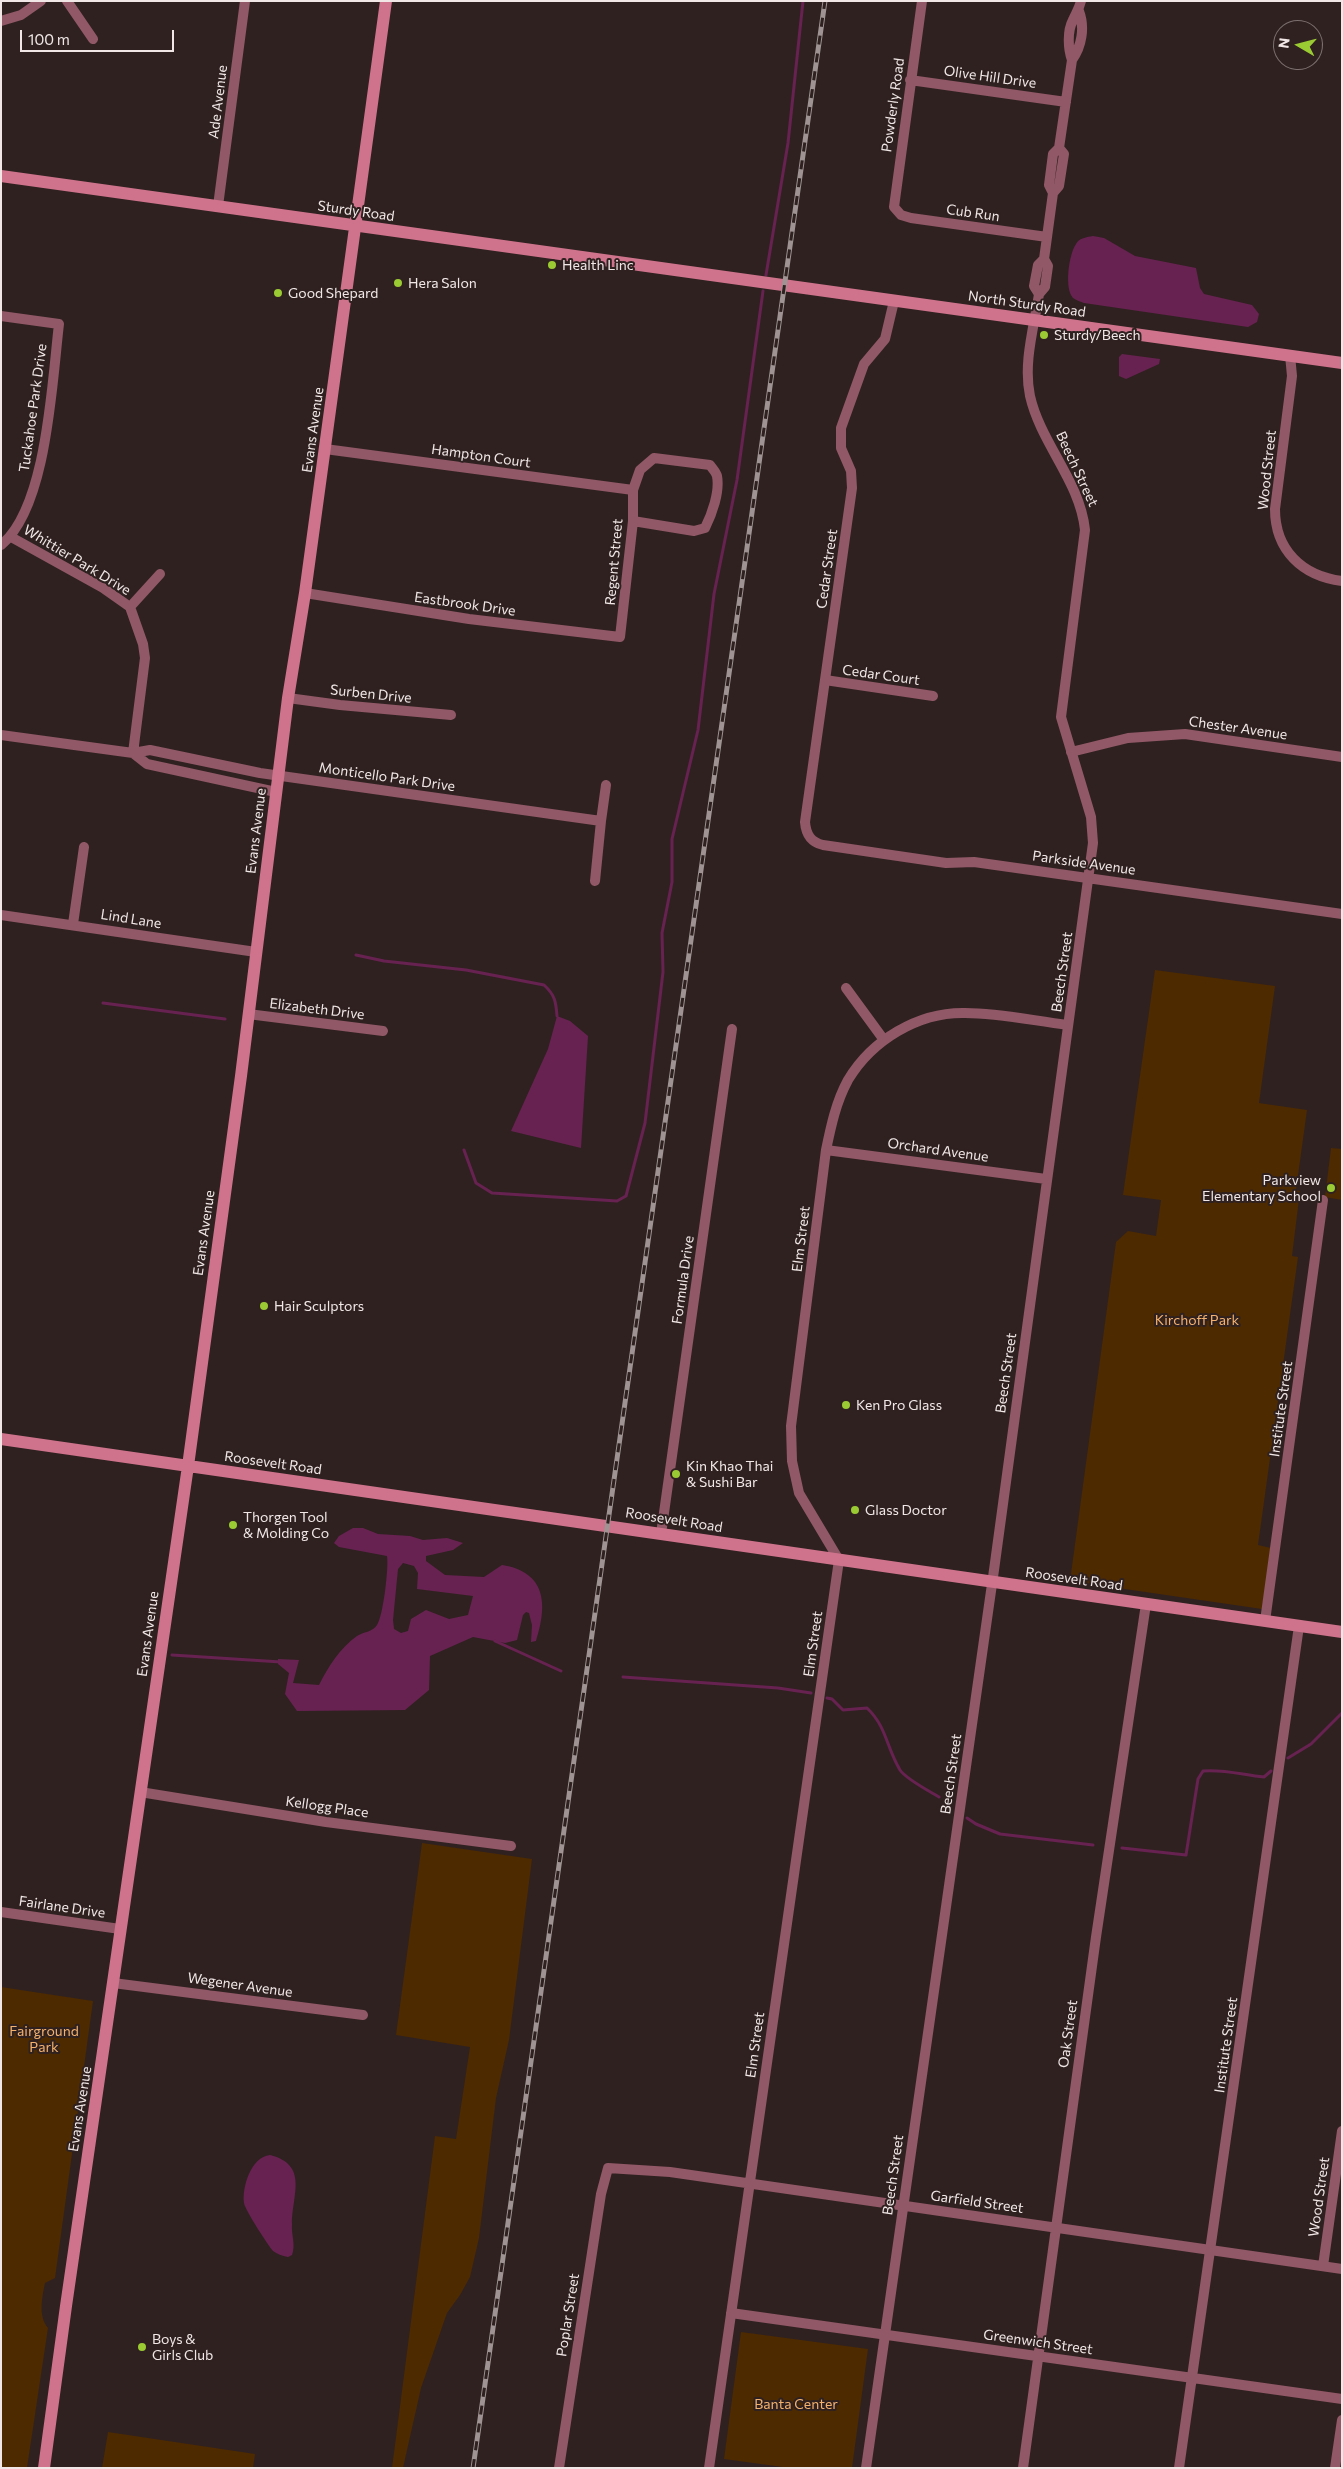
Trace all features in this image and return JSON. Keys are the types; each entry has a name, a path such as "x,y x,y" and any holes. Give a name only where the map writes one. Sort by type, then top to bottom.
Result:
{"street":[{"path":"1,21 21,15 41,1"},
{"path":"67,1 93,39"},
{"name":"Ade Avenue","path":"218,206 245,1"},
{"name":"Evans Avenue","path":"44,2468 188,1466 288,698 305,593 386,1"},
{"name":"Powderly Road","path":"897,212 894,207 894,199 922,1"},
{"name":"Beech Street","path":"866,2468 992,1582 1093,843 1091,818 1063,728 1061,707 1085,530 1084,517 1078,499 1041,426 1030,398 1029,359 1039,294 1034,286 1038,264 1044,260 1053,193 1059,186 1064,154 1059,148 1072,60 1068,50 1072,21 1080,6"},
{"name":"Olive Hill Drive","path":"910,80 1066,102"},
{"name":"Sturdy Road","path":"1,176 707,275"},
{"name":"Cub Run","path":"897,212 911,218 1047,237"},
{"name":"North Sturdy Road","path":"707,275 1342,362"},
{"name":"Cedar Street","path":"823,845 811,839 805,822 852,488 850,471 841,448 840,435 864,364 885,339 894,301"},
{"name":"Tuckahoe Park Drive","path":"1,316 59,324 41,467 28,506 11,537 1,545"},
{"name":"Wood Street","path":"1290,355 1292,376 1275,509 1277,530 1286,551 1302,567 1324,578 1342,581"},
{"name":"Hampton Court","path":"325,449 633,490"},
{"path":"633,490 640,470 654,458 710,465 717,475 716,497 710,519 705,528 694,531 633,521"},
{"name":"Regent Street","path":"620,637 633,521 633,490"},
{"name":"Whittier Park Drive","path":"11,537 102,588 130,607 145,658 133,753"},
{"path":"130,607 160,574"},
{"name":"Eastbrook Drive","path":"305,593 469,619 620,637"},
{"name":"Cedar Court","path":"825,680 933,696"},
{"name":"Surben Drive","path":"288,698 340,705 451,715"},
{"name":"Chester Avenue","path":"1071,752 1128,738 1185,734 1342,757"},
{"name":"Monticello Park Drive","path":"1,735 133,753 150,750 260,774 278,774 601,821"},
{"name":"Monticello Park Drive","path":"133,753 148,764 276,792"},
{"path":"595,881 606,785"},
{"name":"Parkside Avenue","path":"823,845 946,863 974,862 1088,877 1342,914"},
{"path":"73,924 84,846"},
{"name":"Lind Lane","path":"1,915 256,952"},
{"path":"846,988 884,1040"},
{"name":"Elm Street","path":"708,2468 839,1560 800,1493 792,1462 791,1426 826,1150 834,1114 848,1080 866,1057 884,1040 921,1020 949,1014 978,1013 1068,1026"},
{"name":"Elizabeth Drive","path":"248,1014 383,1031"},
{"name":"Formula Drive","path":"661,1534 732,1030"},
{"name":"Orchard Avenue","path":"826,1150 1046,1179"},
{"name":"Institute Street","path":"1265,1621 1322,1200"},
{"name":"Roosevelt Road","path":"1,1439 1342,1632"},
{"name":"Oak Street","path":"1023,2468 1054,2227 1146,1604"},
{"name":"Institute Street","path":"1179,2468 1299,1626"},
{"name":"Kellogg Place","path":"140,1792 326,1822 511,1846"},
{"name":"Fairlane Drive","path":"1,1912 120,1929"},
{"name":"Wegener Avenue","path":"113,1983 363,2015"},
{"name":"Wood Street","path":"1323,2266 1342,2132"},
{"name":"Garfield Street","path":"608,2168 670,2172 1342,2269"},
{"name":"Poplar Street","path":"559,2468 601,2194 608,2168"},
{"name":"Greenwich Street","path":"731,2313 1342,2399"},
{"path":"1335,2468 1342,2420"}],"green space":[{"name":"Kirchoff Park","path":"1155,970 1275,986 1259,1103 1307,1110 1296,1190 1300,1191 1292,1256 1298,1257 1258,1545 1271,1548 1262,1609 1070,1581 1116,1242 1128,1231 1156,1236 1161,1200 1123,1195"},
{"path":"1331,1148 1342,1149 1342,1200 1325,1197"},
{"path":"422,1843 532,1859 509,2040 496,2098 479,2238 470,2277 447,2313 421,2388 403,2468 392,2468 435,2136 456,2139 470,2047 396,2035"},
{"name":"Fairground Park","path":"1,1987 93,2001 55,2278 45,2283 43,2295 42,2312 48,2328 27,2468 1,2468"},
{"name":"Banta Center","path":"741,2332 868,2349 852,2468 790,2468 724,2459"},
{"path":"108,2432 255,2454 253,2468 102,2468"}],"shaded area":[{"path":"1093,236 1104,238 1135,256 1196,268 1200,288 1204,294 1252,305 1259,314 1257,322 1248,327 1084,303 1073,298 1070,293 1068,279 1071,255 1079,240"},
{"path":"1122,354 1160,359 1159,364 1126,379 1119,376 1119,357"},
{"path":"557,1016 570,1021 588,1036 581,1148 511,1131 548,1049"},
{"path":"353,1528 363,1528 378,1534 410,1536 423,1540 447,1538 463,1543 453,1550 426,1556 426,1561 445,1575 484,1577 502,1565 517,1569 528,1575 535,1582 540,1592 542,1614 536,1641 531,1642 532,1625 529,1613 526,1612 523,1615 517,1640 505,1643 473,1637 430,1656 429,1690 405,1710 297,1711 285,1694 289,1673 278,1664 278,1659 299,1660 293,1683 319,1685 340,1652 357,1636 370,1631 377,1625 381,1612 386,1581 387,1556 339,1547 334,1543 339,1536","holes":["403,1563 414,1566 418,1573 417,1589 473,1596 468,1615 449,1619 426,1610 411,1619 408,1631 401,1633 394,1629 393,1620 398,1569"]},
{"path":"270,2155 290,2166 296,2182 292,2228 294,2247 292,2255 288,2257 273,2251 252,2220 244,2203 246,2181 249,2174 258,2161"}],"waterway":[{"path":"766,275 788,143 803,1"},
{"path":"464,1150 476,1183 492,1193 617,1201 626,1196 645,1123 663,972 662,933 672,882 672,839 698,730 714,594 737,480 763,291"},
{"path":"356,955 384,961 466,970 544,985 551,992 554,999 557,1016"},
{"path":"103,1003 225,1019"},
{"path":"495,1641 561,1671"},
{"path":"172,1655 281,1662"},
{"path":"623,1677 778,1688 811,1693"},
{"path":"827,1698 832,1699 843,1710 867,1708 879,1722 900,1770 912,1781 939,1797"},
{"path":"1288,1758 1311,1744 1342,1713"},
{"path":"1122,1848 1186,1855 1198,1779 1203,1771 1226,1771 1264,1777 1271,1771"},
{"path":"967,1818 1000,1834 1093,1845"}],"railway":[{"path":"473,2468 825,1"}],"place":[{"name":"Health Linc","path":"552,265"},
{"name":"Hera Salon","path":"398,283"},
{"name":"Good Shepard","path":"278,293"},
{"name":"Sturdy/Beech","path":"1044,335"},
{"name":"Parkview Elementary School","path":"1331,1188"},
{"name":"Hair Sculptors","path":"264,1306"},
{"name":"Ken Pro Glass","path":"846,1405"},
{"name":"Kin Khao Thai & Sushi Bar","path":"676,1474"},
{"name":"Glass Doctor","path":"855,1510"},
{"name":"Thorgen Tool & Molding Co","path":"233,1525"},
{"name":"Boys & Girls Club","path":"142,2347"}]}
